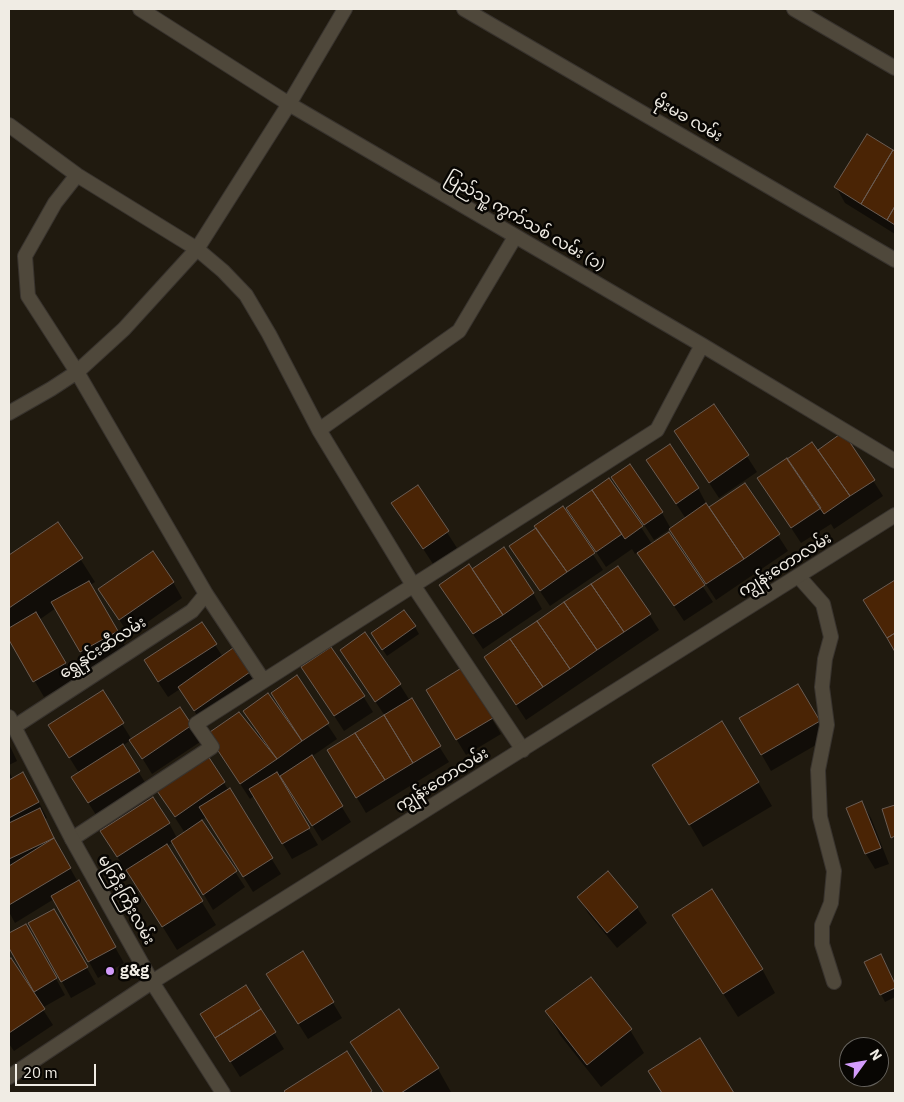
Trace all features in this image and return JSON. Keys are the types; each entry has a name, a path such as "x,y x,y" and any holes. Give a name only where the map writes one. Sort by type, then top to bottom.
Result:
{"street":[{"name":"ပြည်သူ့ ကွက်သစ် လမ်း (၁)","path":"140,9 289,104 702,345 895,461"},
{"path":"9,413 77,372 124,329 197,249 289,104 344,9"},
{"name":"မိုးမခ လမ်း","path":"464,9 895,260"},
{"path":"794,9 895,68"},
{"path":"9,125 77,175 197,249 224,272 246,295 269,334 319,430 413,586 523,750"},
{"path":"77,175 55,203 25,256 28,296 77,372 206,594 263,680"},
{"path":"319,430 459,331 515,237"},
{"path":"72,839 212,747 196,724 657,430 702,345"},
{"name":"ကျွန်းတောလမ်း","path":"9,1077 152,982 895,515"},
{"path":"799,577 823,604 831,637 825,659 822,687 828,725 818,770 820,817 834,871 831,903 822,925 822,944 834,982"},
{"name":"ရွှေနှင်းဆီလမ်း","path":"11,722 192,611 206,594"},
{"name":"မကြီးကြီးလမ်း","path":"11,722 72,839 152,982 223,1093"}],"building":[{"path":"867,134 893,150 861,204 834,187"},
{"path":"893,150 895,152 895,206 887,220 861,204"},
{"path":"895,206 895,225 887,220"},
{"path":"714,404 749,455 709,483 674,431"},
{"path":"843,432 875,480 850,496 818,450"},
{"path":"812,442 850,496 824,514 787,459"},
{"path":"670,444 699,488 676,504 646,460"},
{"path":"787,458 821,508 791,528 757,478"},
{"path":"630,464 663,512 644,525 611,477"},
{"path":"609,478 643,526 625,539 592,490"},
{"path":"745,483 780,534 744,559 709,507"},
{"path":"418,485 449,531 423,549 391,503"},
{"path":"592,490 622,534 596,552 566,508"},
{"path":"706,503 744,559 706,584 669,529"},
{"path":"563,506 595,553 567,572 534,526"},
{"path":"58,522 83,558 9,608 9,555"},
{"path":"536,528 567,572 540,591 509,546"},
{"path":"669,532 705,585 674,606 637,553"},
{"path":"504,547 534,593 503,615 472,569"},
{"path":"153,551 174,582 119,620 98,589"},
{"path":"469,564 503,615 473,634 439,585"},
{"path":"618,566 651,614 624,632 591,584"},
{"path":"895,580 895,633 887,638 863,600"},
{"path":"89,581 118,631 80,652 51,602"},
{"path":"591,584 624,632 597,650 564,602"},
{"path":"564,602 597,650 570,669 537,621"},
{"path":"404,610 416,626 382,650 371,633"},
{"path":"36,612 66,663 33,682 9,640 9,628"},
{"path":"537,621 570,669 543,687 510,639"},
{"path":"202,622 217,644 158,682 144,660"},
{"path":"365,632 401,684 375,702 340,650"},
{"path":"895,633 895,652 887,638"},
{"path":"510,639 543,687 516,705 484,657"},
{"path":"331,647 365,696 334,716 301,667"},
{"path":"233,648 250,672 194,711 178,687"},
{"path":"463,667 493,718 456,740 426,690"},
{"path":"297,675 329,723 302,741 271,693"},
{"path":"798,684 820,721 761,755 739,718"},
{"path":"103,690 124,723 69,758 48,725"},
{"path":"268,693 302,741 277,759 243,711"},
{"path":"412,698 441,746 413,763 384,715"},
{"path":"180,707 192,725 142,759 129,740"},
{"path":"239,712 277,759 240,784 207,734"},
{"path":"384,715 413,763 385,780 355,733"},
{"path":"722,721 759,782 689,825 652,765"},
{"path":"355,733 385,780 356,798 327,750"},
{"path":"123,744 140,771 88,803 71,777"},
{"path":"312,755 343,806 312,826 280,776"},
{"path":"208,756 225,782 175,817 157,791"},
{"path":"23,772 39,802 9,818 9,780"},
{"path":"277,772 310,828 282,844 249,789"},
{"path":"230,788 273,858 243,877 199,807"},
{"path":"153,797 170,823 117,857 100,831"},
{"path":"862,801 881,848 865,854 846,808"},
{"path":"895,805 895,836 891,838 882,809"},
{"path":"40,808 54,838 9,859 9,823"},
{"path":"202,820 237,871 203,895 171,841"},
{"path":"54,838 71,868 9,905 9,866"},
{"path":"167,844 203,901 162,927 126,870"},
{"path":"608,871 638,907 607,933 577,897"},
{"path":"79,880 116,947 88,962 51,896"},
{"path":"712,889 763,969 723,994 672,915"},
{"path":"54,909 88,967 61,982 28,923"},
{"path":"26,924 57,978 34,992 9,948 9,933"},
{"path":"303,951 334,1002 298,1024 266,974"},
{"path":"881,954 895,984 895,988 880,995 864,962"},
{"path":"11,958 45,1009 9,1033 9,959"},
{"path":"591,977 632,1029 587,1065 545,1011"},
{"path":"246,985 261,1009 215,1038 200,1014"},
{"path":"261,1009 276,1032 230,1062 215,1038"},
{"path":"399,1009 439,1068 401,1093 384,1093 350,1042"},
{"path":"700,1038 734,1093 662,1093 648,1071"},
{"path":"347,1051 372,1091 369,1093 286,1093 284,1091"}],"place":[{"name":"g&g","path":"110,971"}]}
